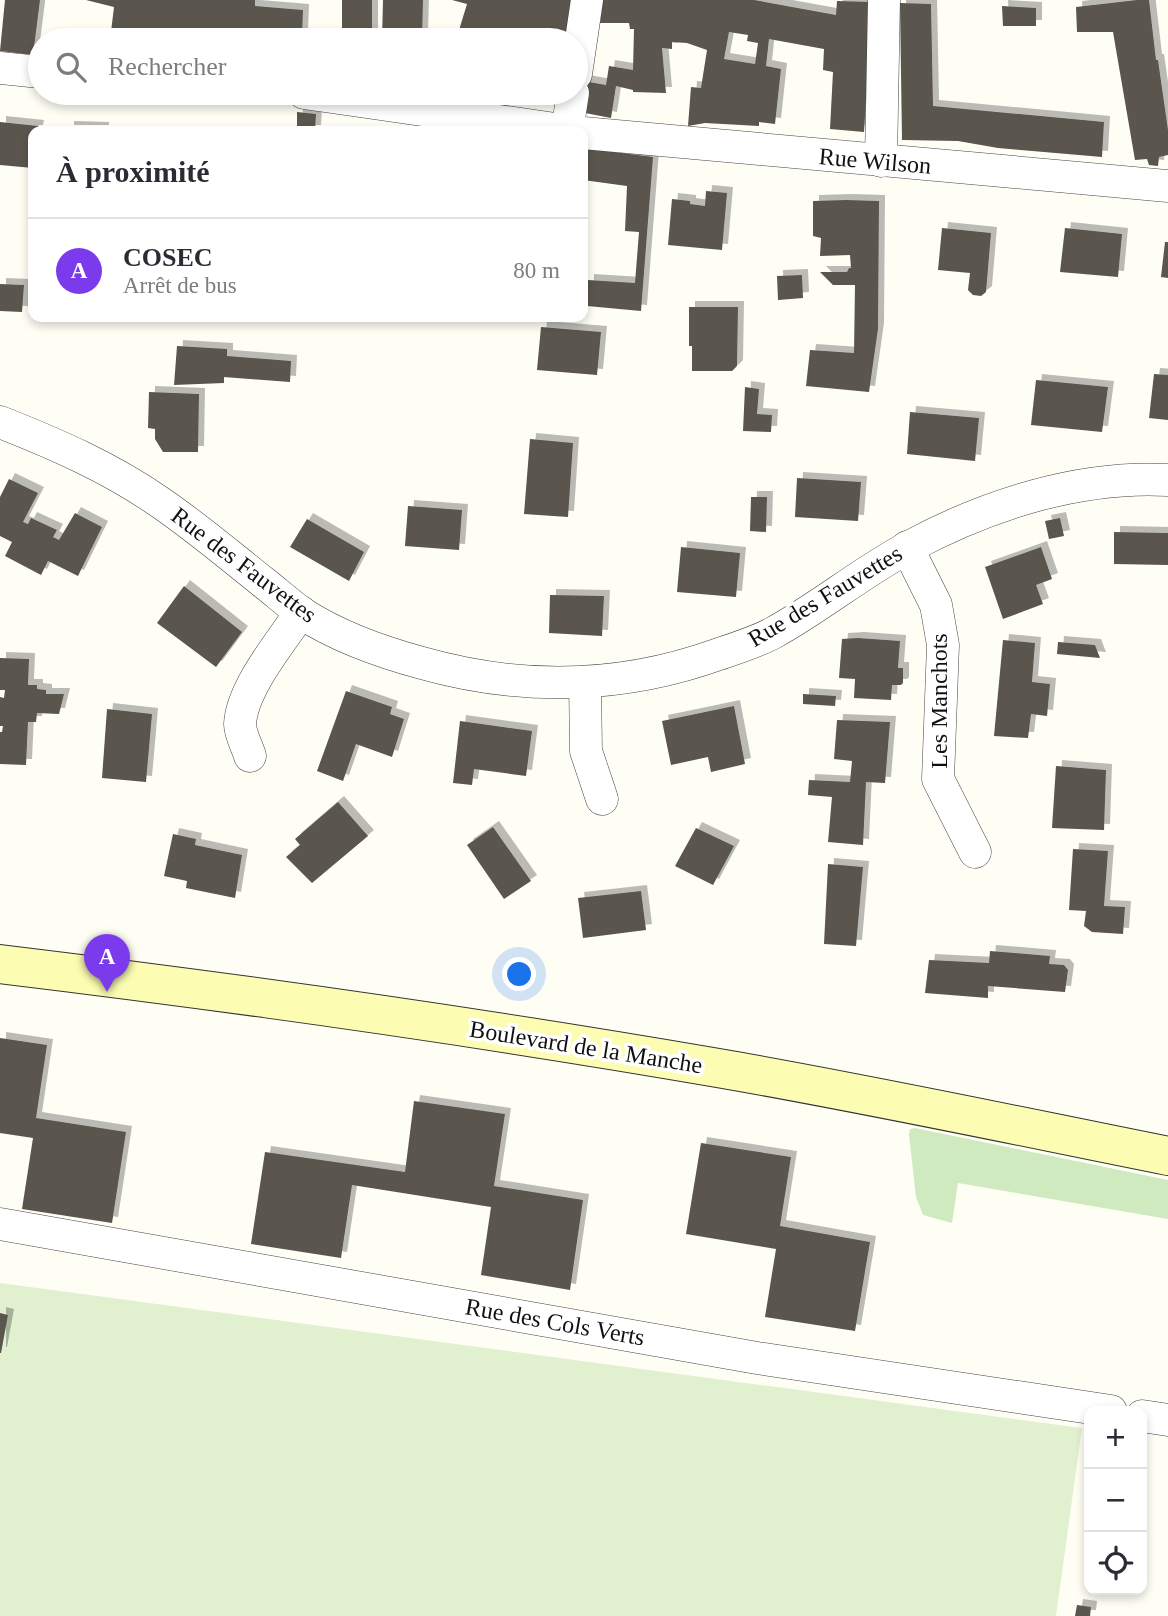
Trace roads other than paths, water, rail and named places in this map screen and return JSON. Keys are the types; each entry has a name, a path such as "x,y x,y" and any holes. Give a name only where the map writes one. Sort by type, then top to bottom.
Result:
{"main road":[{"name":"Boulevard de la Manche","path":"0,964 178,986 718,1068 904,1102 1168,1156"}],"street":[{"path":"583,28 587,0"},
{"path":"881,162 884,0"},
{"path":"0,68 28,71"},
{"path":"387,105 533,126"},
{"path":"569,126 571,105"},
{"name":"Rue Wilson","path":"588,133 881,162 1168,186"},
{"name":"Rue des Fauvettes","path":"0,422 67,449 107,469 158,501 301,612 337,633 422,664 485,677 535,683 585,684 695,663 771,634 907,547 963,520 1028,498 1082,486 1145,478 1168,480"},
{"name":"Les Manchots","path":"907,547 936,605 943,645 938,779 975,852"},
{"path":"250,756 240,726 245,703 254,684 301,612"},
{"path":"585,684 586,751 602,799"},
{"name":"Rue des Cols Verts","path":"0,1224 757,1358 1084,1407"},
{"path":"1147,1417 1168,1420"}],"place":[{"name":"COSEC","path":"107,992"}]}
